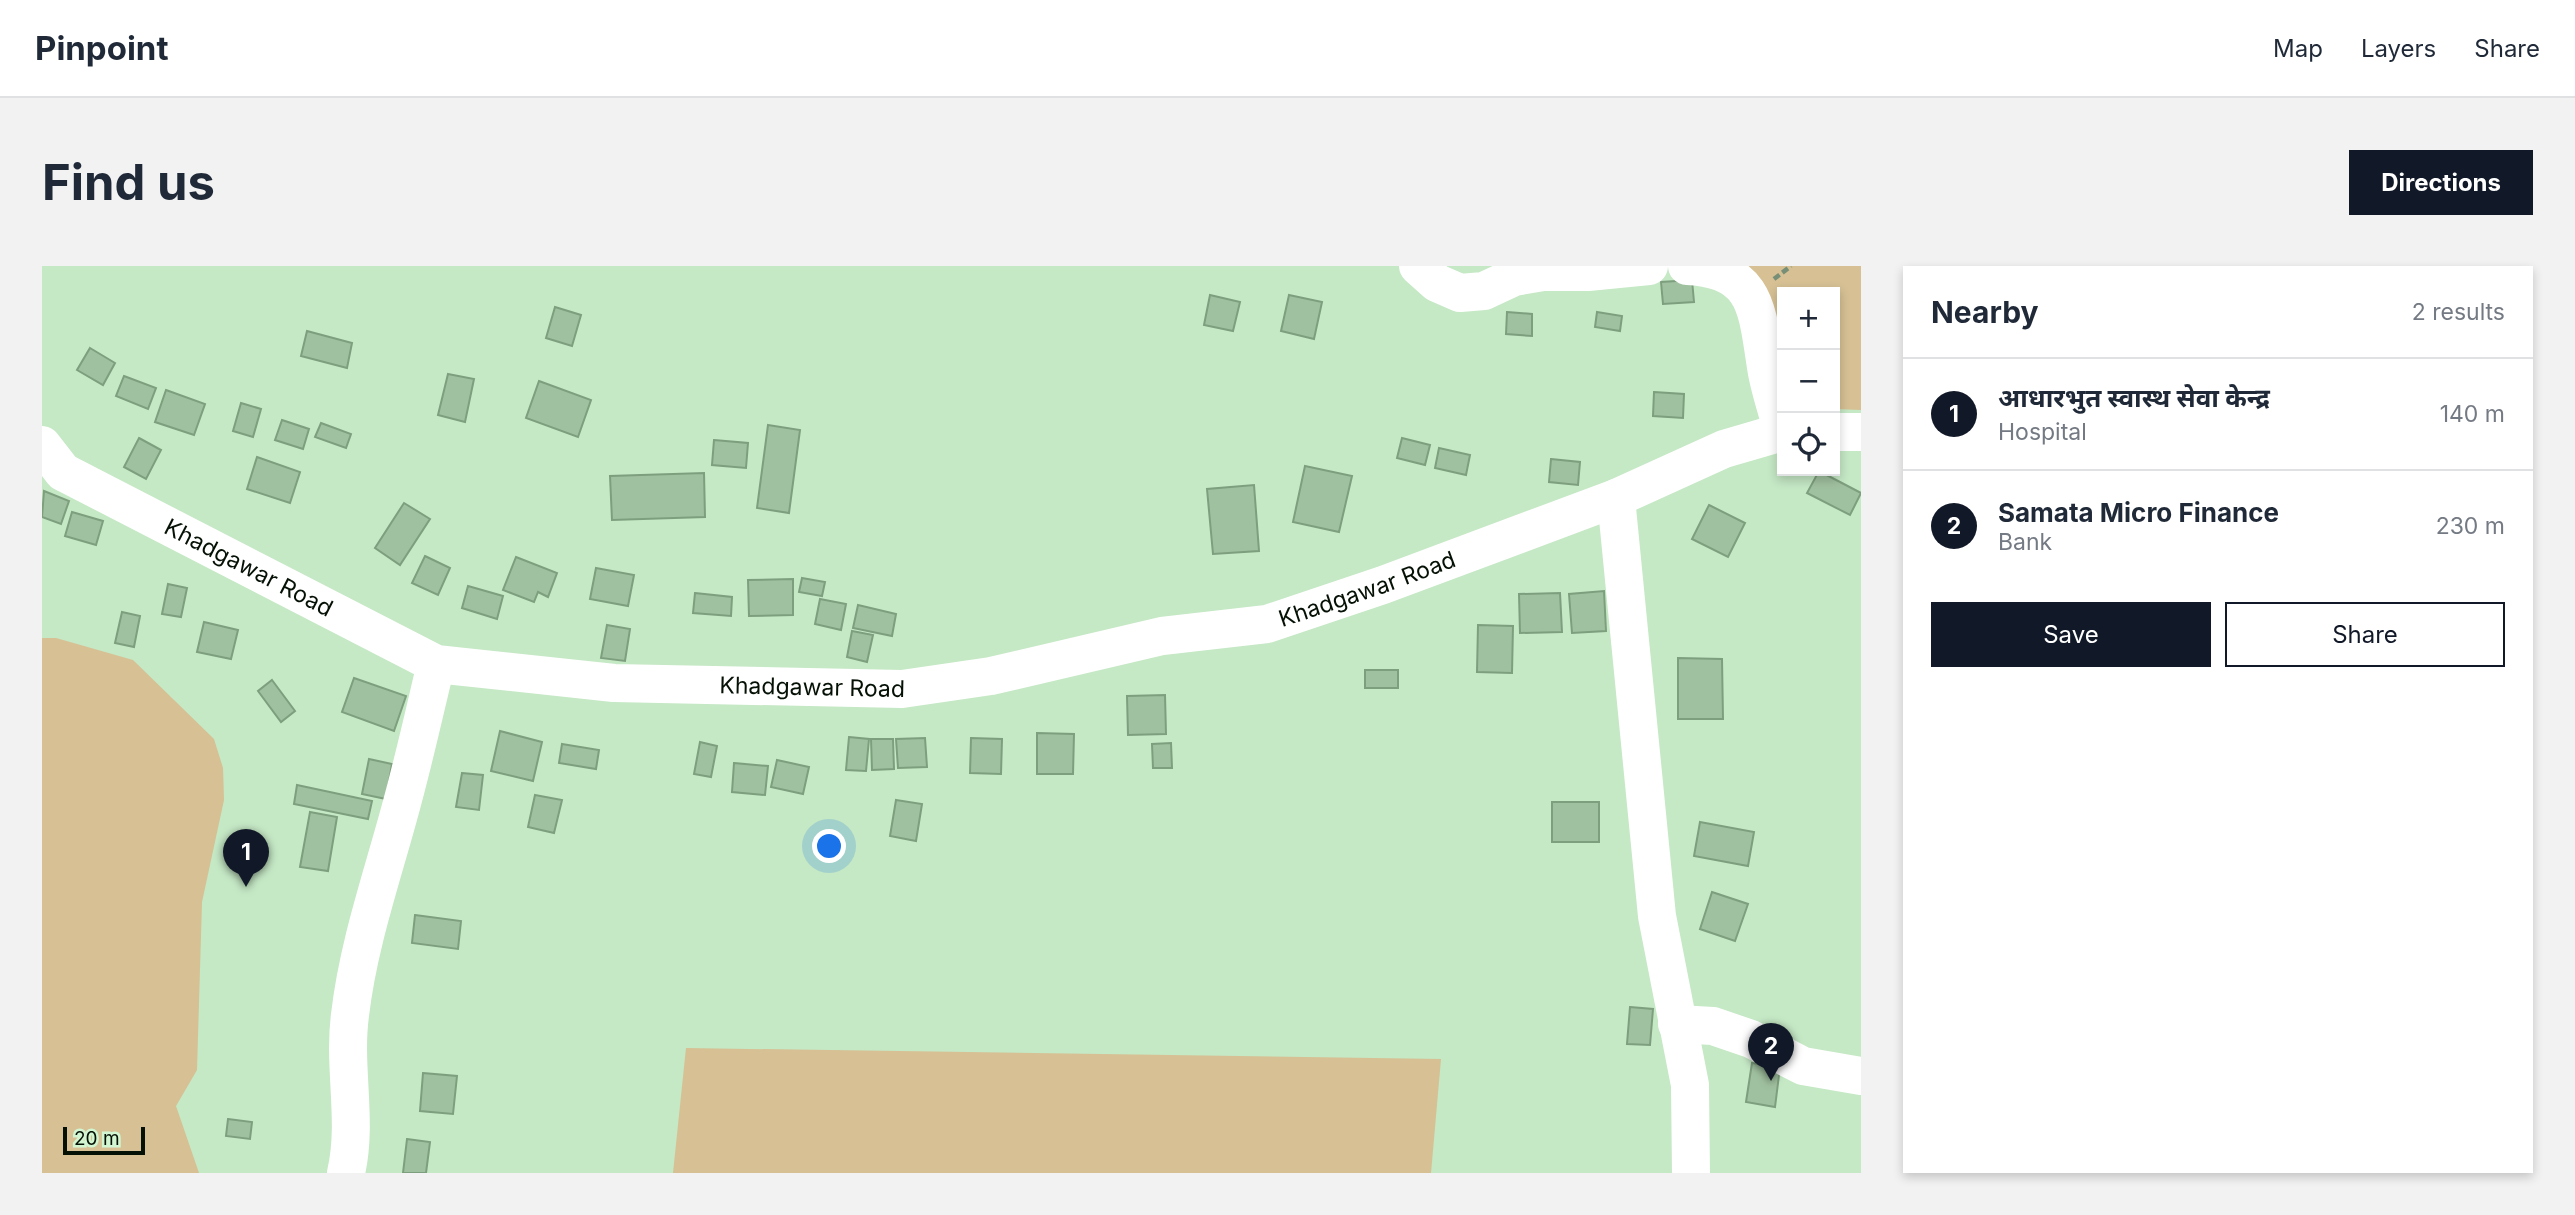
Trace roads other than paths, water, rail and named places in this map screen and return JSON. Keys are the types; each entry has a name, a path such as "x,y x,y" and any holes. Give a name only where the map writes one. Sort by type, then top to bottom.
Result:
{"street":[{"path":"1418,266 1437,283 1460,293 1483,291 1514,277 1543,272 1588,272 1649,266"},
{"path":"1687,266 1702,267 1736,278 1751,297 1760,319 1766,368 1777,413"},
{"path":"1840,432 1861,432"},
{"name":"Khadgawar Road","path":"42,445 63,472 436,664 614,683 902,689 991,676 1161,636 1267,624 1383,585 1616,498 1724,449 1777,433"},
{"path":"1616,498 1657,915 1690,1085 1691,1173"},
{"path":"346,1173 353,1144 347,1075 349,1015 363,941 400,810 436,664"},
{"path":"1677,1024 1713,1027 1751,1039 1803,1066 1861,1076"}],"place":[{"name":"आधारभुत स्वास्थ सेवा केन्द्र","path":"246,887"},
{"name":"Samata Micro Finance","path":"1771,1081"}]}
